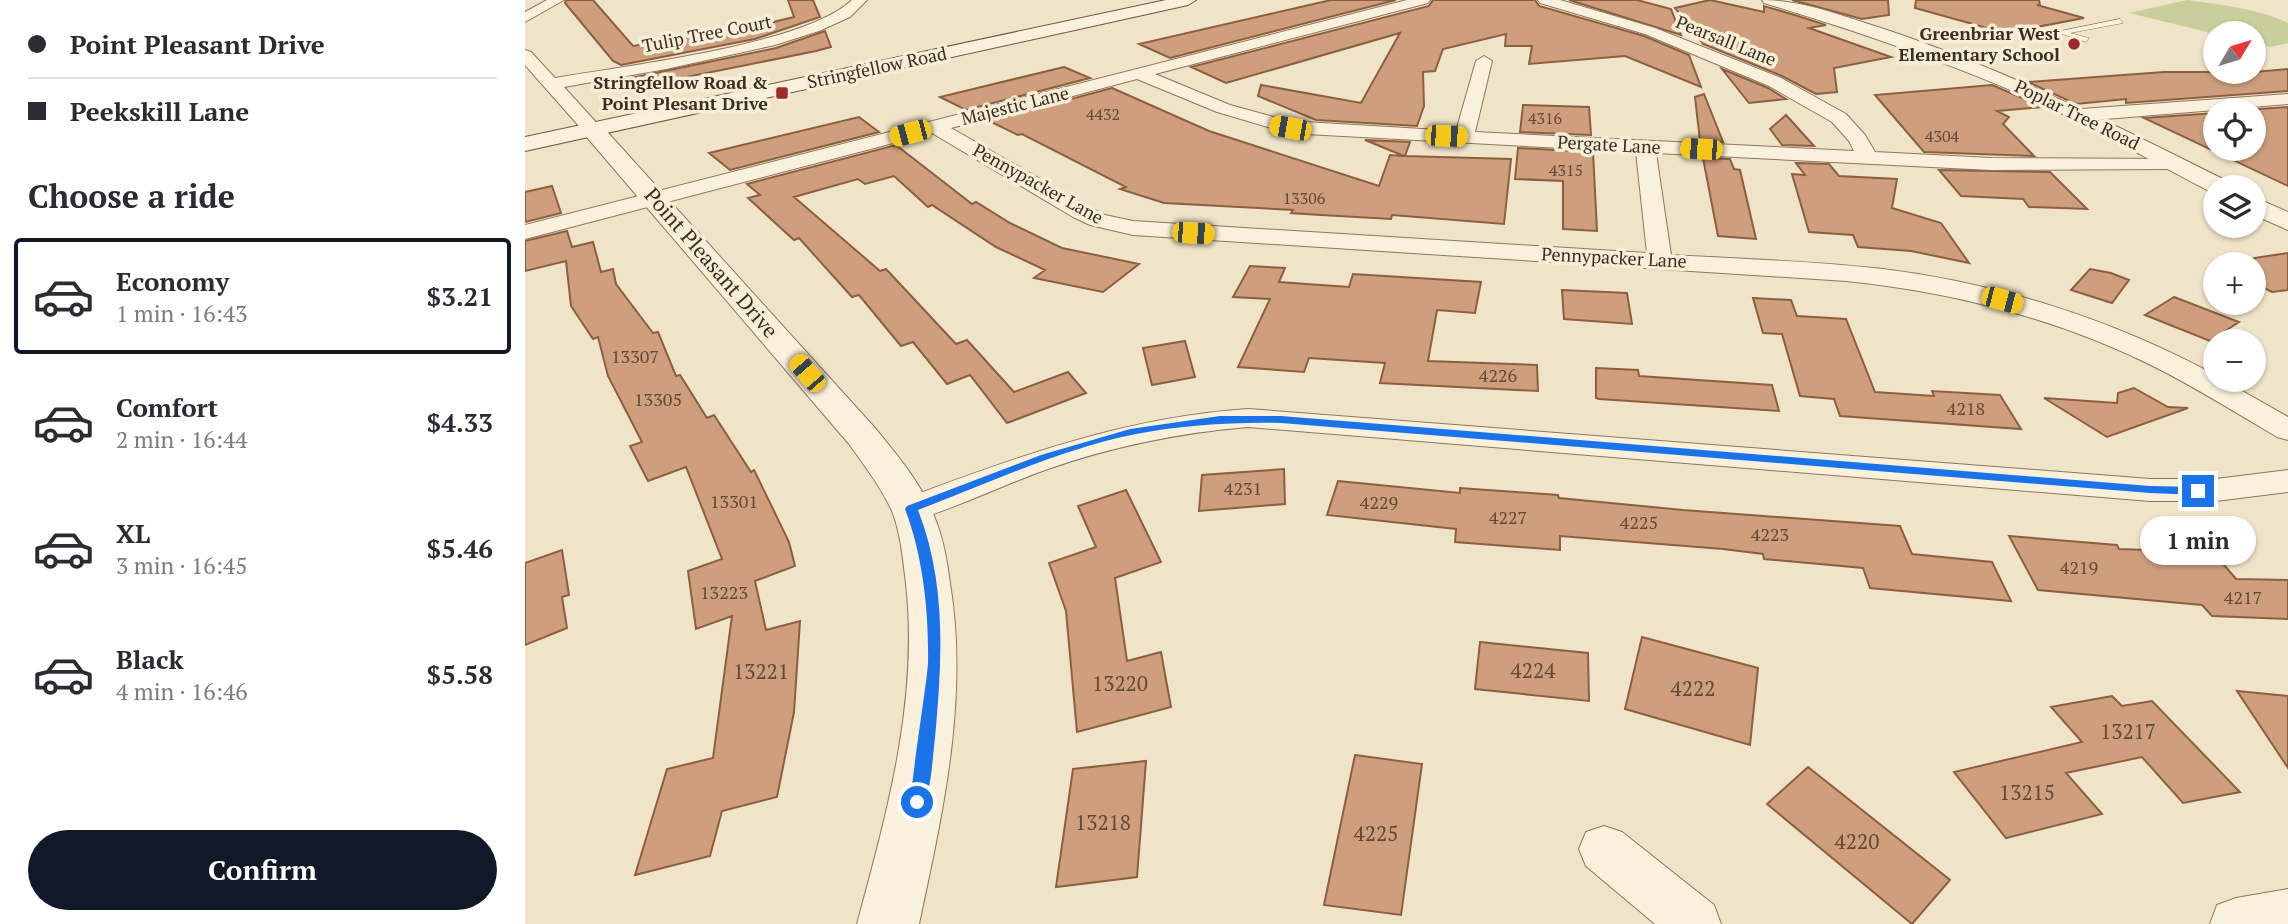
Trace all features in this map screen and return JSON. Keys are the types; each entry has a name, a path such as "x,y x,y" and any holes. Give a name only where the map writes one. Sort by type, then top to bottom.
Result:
{"street":[{"path":"525,18 557,0"},
{"name":"Tulip Tree Court","path":"551,84 791,36 841,18 852,11 860,0"},
{"name":"Stringfellow Road","path":"525,144 589,125 1154,0"},
{"name":"Stringfellow Road","path":"525,133 589,125 1188,0"},
{"name":"Majestic Lane","path":"525,233 1423,0"},
{"name":"Pearsall Lane","path":"1545,0 1650,31 1775,82 1839,118 1858,139 1867,158"},
{"name":"Poplar Tree Road","path":"1770,0 1954,60 2081,115 2203,178"},
{"name":"Point Pleasant Drive","path":"525,55 862,436 894,479 911,509 919,530 933,603 935,664 923,777 888,924"},
{"path":"1464,137 1484,61"},
{"name":"Pergate Lane","path":"1140,74 1247,118 1310,130 2036,165 2172,163"},
{"path":"2081,115 2287,100"},
{"name":"Pennypacker Lane","path":"935,127 1081,212 1097,220 1132,228 1870,275 1954,289 2020,305 2077,324 2150,354 2211,385 2288,430"},
{"path":"1645,147 1660,261"},
{"path":"2266,211 2288,222"},
{"path":"911,509 1045,457 1099,440 1185,422 1248,418 2150,490 2216,491 2288,481"},
{"path":"1604,849 1695,924"},
{"path":"2236,924 2288,915"}],"lane":[{"path":"2086,40 2060,32 2120,21"}],"green space":[{"path":"2187,0 2238,8 2288,23 2288,43 2266,46 2266,21 2203,21 2203,31 2129,13"}],"building":[{"path":"566,0 593,0 633,46 707,34 710,37 794,17 788,0 813,0 820,17 755,39 621,65 613,61 565,3"},
{"path":"1331,0 1396,0 1170,58 1139,44"},
{"path":"1433,0 1535,0 1539,6 1644,36 1689,55 1701,87 1625,56 1529,64 1532,46 1505,46 1506,34 1443,49 1435,71 1423,72 1424,106 1417,126 1316,120 1258,96 1261,85 1361,103 1400,33 1226,83 1191,67 1429,6"},
{"path":"1569,0 1637,0 1671,9 1681,35"},
{"path":"1710,0 1764,12 1764,6 1798,16 1826,25 1809,28 1891,57 1834,68 1837,92 1816,94 1782,76 1703,44 1675,8"},
{"path":"1792,0 1888,0 1889,15 1862,19"},
{"path":"1916,0 2039,0 2040,5 2037,5 2084,18 2005,33 1915,8"},
{"path":"825,31 831,47 816,51 637,87 631,78 776,48"},
{"path":"1064,67 1090,78 966,110 940,97"},
{"path":"1722,69 1768,88 1786,99 1749,103"},
{"path":"2288,69 2288,91 2076,104 2028,82 2164,72 2203,72 2203,84 2266,84 2266,71"},
{"path":"1992,85 2043,107 1997,111 2009,117 2003,124 2034,156 1924,152 1875,95"},
{"path":"1112,88 1209,131 1379,186 1390,155 1404,156 1365,140 1410,142 1405,156 1511,159 1504,224 1392,215 1391,219 1321,215 1291,213 1293,210 1164,203 1120,189 1126,187 1022,134 1018,135 989,121"},
{"path":"1704,94 1723,142 1700,141 1695,97"},
{"path":"1523,105 1589,107 1591,135 1520,132"},
{"path":"2288,107 2288,186 2235,161 2266,161 2266,108"},
{"path":"2203,114 2203,146 2144,118"},
{"path":"1786,115 1814,146 1782,145 1770,129"},
{"path":"859,117 879,132 730,170 709,153"},
{"path":"896,145 972,204 976,202 1010,223 1062,248 1139,264 1103,292 1034,278 1045,270 996,247 932,205 928,207 894,176 865,184 858,179 794,197 880,271 886,269 956,344 967,340 1014,392 1068,372 1086,393 1007,423 970,375 947,384 913,342 901,346 859,295 852,297 799,238 794,240 748,198 760,195 747,184"},
{"path":"1518,148 1593,152 1597,231 1563,229 1563,181 1515,179"},
{"path":"1703,158 1730,159 1734,169 1740,170 1756,239 1718,236"},
{"path":"1796,163 1829,164 1839,176 1897,179 1892,208 1941,223 1969,263 1911,251 1858,247 1853,235 1809,232 1792,174 1805,175"},
{"path":"1939,170 2050,172 2087,209 2029,207 2023,199 1961,196"},
{"path":"552,186 561,213 525,222 525,192"},
{"path":"567,231 572,247 593,242 601,272 613,269 616,284 653,333 658,332 676,376 680,375 707,418 714,415 751,472 754,470 789,542 795,566 755,581 766,630 800,621 794,712 777,797 722,811 710,856 635,875 667,769 713,758 732,616 696,629 688,571 722,559 686,467 648,481 630,446 642,442 608,376 598,337 593,339 571,306 566,261 525,271 525,241"},
{"path":"2288,253 2288,290 2272,292 2266,289 2266,256"},
{"path":"1250,266 1285,268 1279,282 1349,287 1353,274 1481,282 1475,313 1437,310 1428,361 1537,365 1538,391 1380,383 1385,363 1309,358 1304,372 1238,367 1270,299 1233,297"},
{"path":"2090,269 2129,280 2112,303 2071,290"},
{"path":"1562,290 1627,293 1632,324 1564,319"},
{"path":"2174,297 2203,308 2203,315 2221,315 2239,322 2228,329 2203,329 2203,338 2145,315"},
{"path":"1753,298 1791,300 1797,316 1846,319 1875,392 1934,396 1932,391 2000,395 2021,429 1840,416 1834,399 1800,396 1782,334 1763,333"},
{"path":"1185,341 1195,377 1152,385 1143,348"},
{"path":"1596,368 1638,370 1639,376 1772,385 1779,411 1599,399 1596,398"},
{"path":"2134,388 2168,407 2188,408 2107,437 2044,398 2117,403 2118,393"},
{"path":"1284,469 1285,504 1199,511 1202,475"},
{"path":"1338,481 1460,493 1460,488 1558,495 1559,498 1683,510 1900,526 1912,554 1992,562 2011,601 1870,588 1863,568 1764,559 1763,554 1723,549 1560,536 1560,550 1455,542 1456,529 1327,515"},
{"path":"1126,490 1161,562 1115,578 1127,661 1161,652 1171,707 1077,732 1066,611 1049,563 1096,547 1078,506"},
{"path":"2009,536 2117,545 2119,549 2213,552 2236,579 2288,580 2288,619 2212,616 2202,605 2038,590"},
{"path":"562,550 569,595 562,597 567,628 525,645 525,563"},
{"path":"1642,637 1758,668 1750,745 1625,709"},
{"path":"1480,642 1588,653 1589,701 1475,689"},
{"path":"2237,691 2288,696 2288,768"},
{"path":"2112,696 2122,706 2152,701 2240,792 2183,803 2142,757 2066,773 2102,814 2006,838 1954,772 2082,742 2051,707"},
{"path":"1355,755 1422,764 1401,915 1324,905"},
{"path":"1146,761 1137,877 1056,887 1073,769"},
{"path":"1808,767 1950,880 1912,924 1767,804"}],"place":[{"name":"Greenbriar West Elementary School","path":"2074,44"},
{"name":"Stringfellow Road & Point Plesant Drive","path":"782,93"}],"route":[{"path":"917,802 923,777 935,664 933,603 919,530 911,509 1045,457 1134,431 1220,419 1281,419 2150,490 2198,491"}]}
